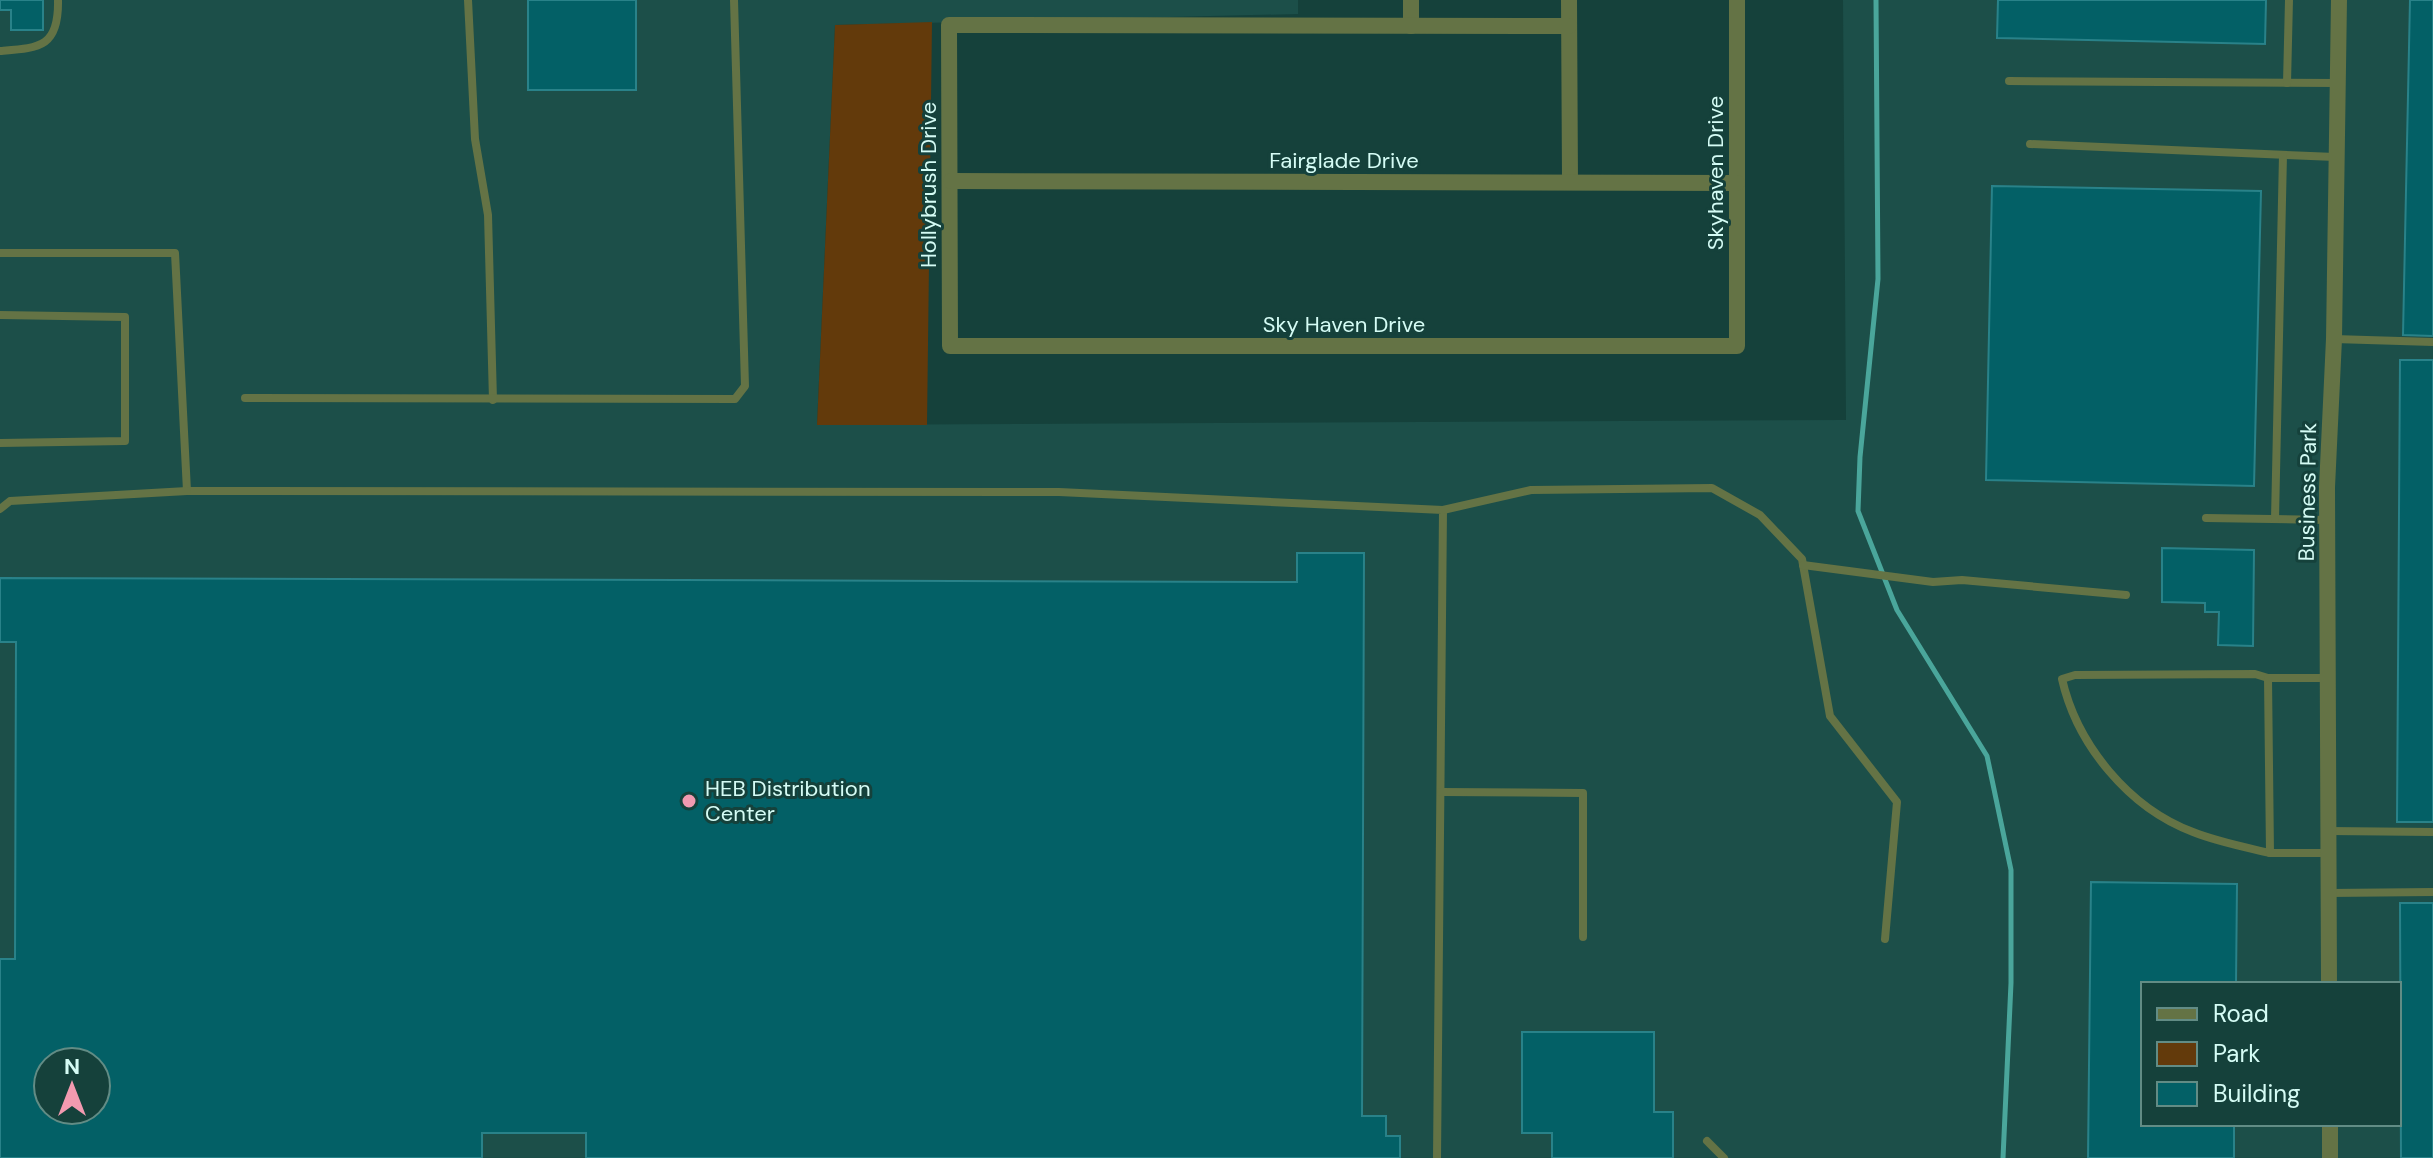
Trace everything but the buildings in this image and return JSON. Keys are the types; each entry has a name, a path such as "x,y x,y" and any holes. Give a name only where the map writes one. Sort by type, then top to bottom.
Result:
{"street":[{"path":"1411,0 1411,26 1569,26"},
{"path":"1569,0 1570,182"},
{"name":"Skyhaven Drive","path":"1737,0 1737,346"},
{"name":"Business Park","path":"2329,982 2327,520 2334,339 2339,0"},
{"name":"Hollybrush Drive","path":"950,346 949,25 1411,26"},
{"name":"Fairglade Drive","path":"951,181 1737,183"},
{"name":"Sky Haven Drive","path":"950,346 1737,346"},
{"path":"2330,1126 2330,1158"}],"lane":[{"path":"0,51 39,47 46,43 54,25 58,0"},
{"path":"468,0 475,139 488,215 493,400"},
{"path":"245,398 735,399 745,386 734,0"},
{"path":"2287,83 2289,0"},
{"path":"2009,81 2337,83"},
{"path":"2030,144 2335,157"},
{"path":"2275,519 2283,155"},
{"path":"0,253 175,253 187,491"},
{"path":"0,315 125,317 125,441 0,443"},
{"path":"2334,339 2433,342"},
{"path":"0,509 10,501 187,491 1059,492 1443,510 1531,490 1712,488 1760,515 1802,559 1830,716 1897,802 1885,939"},
{"path":"1437,1158 1443,510"},
{"path":"2206,518 2327,520"},
{"path":"1803,565 1933,582 1962,580 2126,595"},
{"path":"2328,678 2268,678 2240,674 2075,675 2062,679 2097,759 2113,778 2151,809 2191,832 2270,853 2329,853"},
{"path":"2268,678 2270,853"},
{"path":"1441,792 1583,793 1583,937"},
{"path":"2329,831 2433,832"},
{"path":"2329,893 2433,892"},
{"path":"1707,1141 1724,1158"}],"shaded area":[{"path":"0,0 1298,0 1298,14 835,25 817,425 1846,420 1843,0 2433,0 2433,1158 0,1158"}],"green space":[{"path":"932,22 927,425 817,425 835,25"}],"waterway":[{"path":"1876,0 1878,279 1860,457 1858,511 1897,610 1987,756 2011,870 2011,983 2003,1158"}],"place":[{"name":"HEB Distribution Center","path":"689,801"}]}
